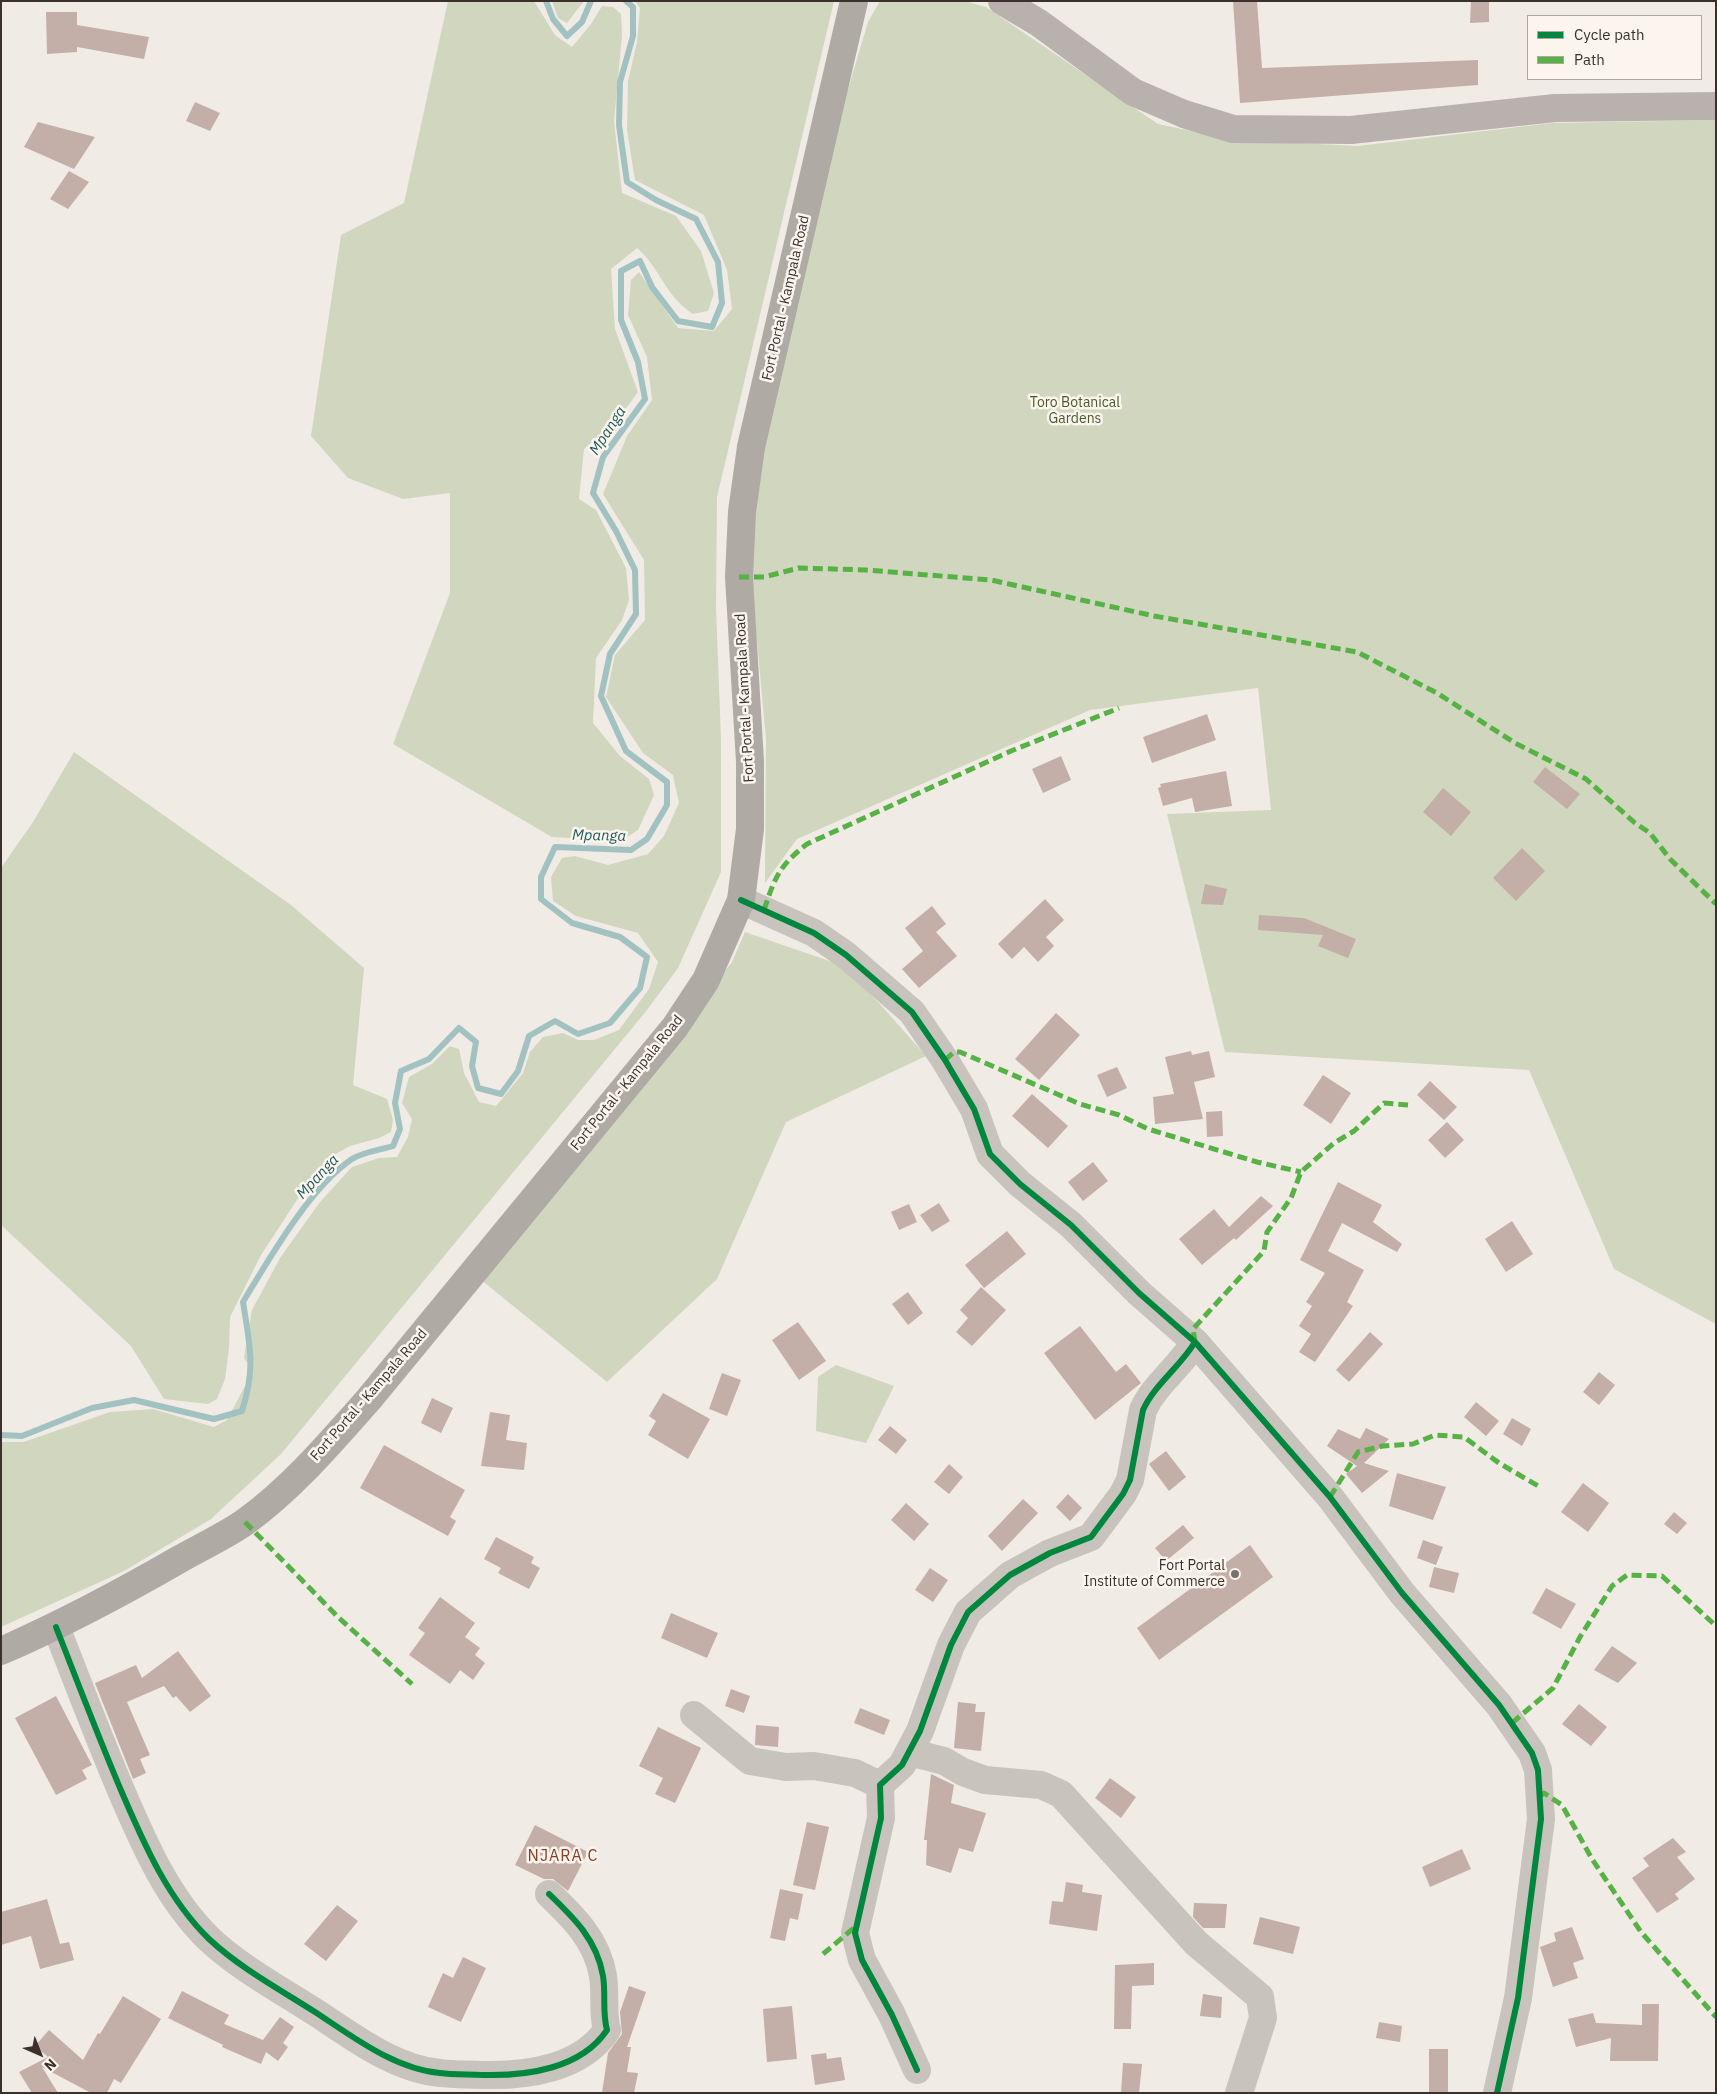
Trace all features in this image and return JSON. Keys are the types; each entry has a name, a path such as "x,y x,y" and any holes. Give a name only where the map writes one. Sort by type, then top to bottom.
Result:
{"highway":[{"name":"Fort Portal - Kampala Road","path":"1,1651 56,1627 114,1597 245,1522 331,1443 675,1027 706,980 741,900 750,829 750,762 738,578 742,512 751,447 854,1"}],"main road":[{"path":"1002,1 1039,23 1133,92 1184,114 1233,128 1351,130 1555,108 1716,106"}],"street":[{"path":"741,900 814,933 846,955 912,1012 945,1060 974,1109 990,1154 1020,1184 1071,1225 1139,1293 1195,1342 1330,1497 1402,1593 1499,1705 1532,1753 1538,1770 1541,1819 1518,1998 1497,2093"},
{"path":"918,2070 892,2015 862,1960 855,1933 881,1818 880,1785 902,1765 920,1731 952,1645 968,1612 1010,1575 1050,1553 1091,1537 1128,1487 1143,1410 1148,1399 1188,1354 1195,1342"},
{"path":"56,1627 110,1766 147,1852 173,1894 208,1938 230,1957 372,2048 406,2064 438,2073 514,2076 564,2062 593,2046 607,2030 603,2012 603,1976 584,1930 549,1894"},
{"path":"694,1715 750,1761 786,1767 814,1766 855,1773 880,1785"},
{"path":"909,1752 944,1761 963,1772 985,1780 1041,1785 1061,1794 1196,1942 1254,1990 1263,2003 1263,2018 1239,2093"}],"green space":[{"path":"448,1 534,1 555,35 572,47 591,24 602,6 613,7 621,14 622,36 614,121 622,193 676,216 701,251 714,293 708,311 693,314 669,291 652,265 637,248 611,269 615,329 638,392 617,421 584,449 579,499 596,510 626,568 629,600 622,620 596,658 593,723 620,756 649,779 654,795 638,830 621,841 552,837 393,744 450,593 450,493 403,499 348,478 311,436 341,235 404,203"},
{"path":"552,1 584,1 567,23 558,18"},
{"path":"635,1 834,1 717,497 716,608 721,739 721,872 678,968 647,1010 281,1454 211,1519 124,1571 1,1627 1,1442 24,1442 110,1412 153,1409 214,1427 227,1420 253,1371 244,1358 252,1310 280,1258 320,1202 352,1167 379,1158 397,1157 408,1137 412,1119 402,1103 409,1077 432,1064 450,1046 459,1049 464,1073 479,1102 496,1106 523,1073 530,1052 543,1037 563,1033 578,1040 594,1040 619,1030 649,989 658,962 638,933 576,916 553,901 551,877 562,858 575,856 608,865 648,854 664,836 679,803 673,775 643,753 606,697 615,655 645,620 644,560 603,494 627,436 652,400 647,357 628,315 631,280 639,272 678,328 714,331 732,309 727,270 704,215 635,180 627,130 628,81 637,42 640,8"},
{"name":"Toro Botanical Gardens","path":"880,1 965,1 986,7 1158,124 1234,140 1358,146 1552,123 1716,120 1716,1324 1614,1269 1529,1070 1225,1052 1167,814 1271,810 1258,688 1090,710 797,839 765,883 766,739 751,576 754,482 816,197 868,22"},
{"path":"74,752 291,905 364,968 353,1085 387,1099 393,1120 391,1132 379,1138 350,1146 330,1157 308,1183 261,1255 230,1317 225,1379 217,1399 208,1404 164,1399 131,1346 1,1225 1,868 33,822"},
{"path":"745,932 841,965 878,1002 926,1056 786,1122 717,1279 607,1382 475,1275 550,1192 732,962"},
{"path":"836,1365 894,1386 866,1443 816,1431 818,1377"}],"building":[{"path":"1233,1 1257,1 1262,68 1478,60 1478,85 1240,103"},
{"path":"1471,1 1489,1 1489,22 1470,23"},
{"path":"46,12 77,12 77,25 149,37 144,59 77,47 77,52 47,54"},
{"path":"195,102 220,113 210,131 186,121"},
{"path":"38,122 95,137 74,169 24,147"},
{"path":"69,171 89,182 68,209 50,199"},
{"path":"1207,714 1216,740 1152,763 1143,737"},
{"path":"1061,756 1071,780 1043,793 1032,769"},
{"path":"1545,767 1580,794 1567,809 1533,782"},
{"path":"1226,771 1232,806 1195,812 1192,798 1163,806 1158,788 1161,787 1160,784"},
{"path":"1443,788 1471,812 1451,836 1423,812"},
{"path":"1522,848 1545,871 1516,901 1493,878"},
{"path":"1205,884 1227,889 1223,905 1201,904"},
{"path":"1045,899 1064,920 1046,937 1054,946 1038,962 1024,947 1012,959 998,944"},
{"path":"932,906 946,924 936,932 957,956 919,988 902,969 923,951 905,928"},
{"path":"1259,915 1304,918 1356,939 1348,958 1318,946 1323,935 1258,930"},
{"path":"1056,1013 1080,1035 1039,1080 1015,1059"},
{"path":"1191,1051 1192,1055 1209,1051 1215,1077 1194,1082 1203,1119 1155,1124 1153,1097 1174,1094 1165,1057"},
{"path":"1117,1067 1127,1088 1107,1097 1097,1075"},
{"path":"1323,1075 1351,1093 1331,1124 1303,1105"},
{"path":"1430,1081 1457,1107 1444,1120 1417,1095"},
{"path":"1032,1094 1068,1126 1048,1148 1012,1116"},
{"path":"1222,1111 1223,1136 1207,1137 1206,1112"},
{"path":"1447,1122 1464,1140 1445,1158 1428,1140"},
{"path":"1093,1162 1108,1181 1083,1201 1068,1182"},
{"path":"1338,1182 1382,1205 1373,1222 1402,1244 1397,1252 1342,1223 1328,1251 1364,1270 1347,1302 1353,1306 1315,1362 1299,1352 1311,1334 1299,1326 1312,1306 1306,1302 1325,1273 1300,1260"},
{"path":"1261,1196 1273,1206 1236,1240 1234,1238 1202,1265 1179,1239 1214,1209 1229,1227"},
{"path":"939,1203 950,1221 932,1232 920,1215"},
{"path":"909,1204 917,1222 899,1230 891,1212"},
{"path":"1512,1221 1533,1254 1506,1272 1485,1239"},
{"path":"1007,1231 1026,1254 984,1288 965,1265"},
{"path":"981,1287 1006,1310 972,1346 956,1332 968,1318 960,1310"},
{"path":"908,1292 923,1313 908,1325 892,1304"},
{"path":"798,1322 826,1361 799,1380 772,1340"},
{"path":"1080,1326 1116,1372 1126,1364 1141,1383 1095,1420 1044,1353"},
{"path":"1370,1332 1383,1344 1349,1382 1336,1370"},
{"path":"1599,1372 1615,1385 1599,1405 1583,1392"},
{"path":"722,1373 741,1380 727,1416 709,1409"},
{"path":"663,1393 710,1419 688,1459 648,1435 656,1421 649,1416"},
{"path":"432,1398 453,1408 441,1433 421,1423"},
{"path":"1476,1402 1499,1421 1486,1436 1464,1417"},
{"path":"490,1412 510,1415 506,1440 527,1443 524,1470 481,1466"},
{"path":"1512,1418 1531,1429 1522,1446 1503,1434"},
{"path":"890,1426 907,1440 896,1454 878,1440"},
{"path":"1366,1428 1389,1439 1364,1463 1389,1471 1362,1493 1346,1474 1357,1466 1327,1446 1338,1429 1360,1439"},
{"path":"384,1445 465,1490 450,1517 456,1521 448,1536 360,1488"},
{"path":"1166,1451 1186,1477 1169,1491 1149,1464"},
{"path":"949,1464 963,1477 949,1494 934,1482"},
{"path":"1397,1473 1446,1487 1433,1520 1389,1506"},
{"path":"1583,1483 1609,1503 1588,1532 1561,1512"},
{"path":"1068,1494 1082,1508 1070,1521 1056,1507"},
{"path":"1023,1499 1038,1513 1002,1551 988,1536"},
{"path":"906,1503 929,1524 914,1541 891,1520"},
{"path":"1674,1512 1687,1523 1677,1534 1664,1524"},
{"path":"1183,1525 1194,1538 1166,1561 1155,1548"},
{"path":"496,1537 534,1557 531,1563 540,1568 529,1589 498,1573 501,1568 484,1559"},
{"path":"1423,1540 1443,1547 1436,1565 1417,1558"},
{"path":"1250,1545 1273,1577 1159,1660 1137,1628"},
{"path":"1434,1567 1459,1573 1454,1593 1429,1587"},
{"path":"930,1568 948,1580 933,1602 915,1590"},
{"path":"1546,1588 1576,1604 1561,1629 1532,1613"},
{"path":"440,1597 475,1623 465,1637 480,1648 475,1655 485,1663 473,1680 460,1670 450,1684 409,1655 425,1633 418,1628"},
{"path":"671,1613 718,1633 707,1658 661,1638"},
{"path":"1612,1646 1637,1663 1618,1683 1594,1670"},
{"path":"178,1651 211,1696 190,1712 176,1696 173,1698 164,1686 127,1702 150,1755 140,1759 146,1773 133,1779 95,1683 136,1665 142,1678"},
{"path":"731,1689 750,1696 744,1713 725,1706"},
{"path":"56,1696 92,1765 82,1770 87,1779 56,1795 15,1718"},
{"path":"958,1702 976,1704 975,1712 985,1712 981,1751 954,1748"},
{"path":"1579,1704 1607,1727 1591,1746 1562,1724"},
{"path":"860,1708 890,1720 884,1735 854,1723"},
{"path":"756,1725 779,1727 778,1747 755,1745"},
{"path":"658,1727 701,1748 675,1803 655,1794 663,1778 639,1766"},
{"path":"931,1774 954,1785 951,1803 986,1813 973,1852 959,1848 951,1873 926,1865 927,1840 924,1840"},
{"path":"1110,1778 1136,1797 1121,1818 1095,1798"},
{"path":"807,1822 829,1827 815,1890 793,1885"},
{"path":"535,1825 588,1852 568,1891 553,1879 544,1879 515,1865"},
{"path":"1673,1838 1686,1852 1677,1857 1695,1879 1675,1894 1679,1899 1657,1913 1632,1878 1649,1866 1643,1858"},
{"path":"1462,1849 1471,1869 1430,1887 1422,1867"},
{"path":"1066,1882 1083,1885 1082,1892 1102,1895 1097,1931 1049,1924 1052,1901 1063,1902"},
{"path":"780,1889 803,1894 798,1920 790,1918 785,1941 770,1938"},
{"path":"47,1899 60,1944 69,1942 74,1960 40,1969 31,1936 1,1945 1,1912"},
{"path":"1194,1903 1227,1904 1225,1928 1203,1928 1193,1917"},
{"path":"337,1905 358,1921 326,1961 304,1944"},
{"path":"1260,1917 1300,1927 1293,1954 1253,1944"},
{"path":"1572,1927 1584,1959 1573,1963 1578,1978 1553,1987 1540,1947 1556,1941 1554,1933"},
{"path":"463,1957 486,1968 461,2022 428,2007 443,1973 453,1978"},
{"path":"1154,1963 1154,1985 1132,1986 1131,2029 1114,2029 1115,1965"},
{"path":"629,1986 646,1992 627,2047 631,2047 627,2072 638,2073 634,2093 602,2093 608,2053 622,2034 620,2012"},
{"path":"182,1991 229,2015 224,2024 263,2040 280,2017 294,2027 283,2043 288,2047 278,2061 266,2052 261,2064 222,2047 223,2045 168,2018"},
{"path":"1203,1994 1222,1997 1221,2018 1200,2016"},
{"path":"123,1996 161,2019 121,2083 114,2079 107,2093 91,2093 42,2067 58,2093 32,2093 19,2072 48,2057 35,2046 49,2030 83,2060 98,2033 100,2034"},
{"path":"1642,2004 1659,2004 1658,2061 1610,2061 1611,2038 1576,2047 1568,2019 1593,2013 1596,2023 1642,2025"},
{"path":"792,2006 797,2059 767,2062 763,2009"},
{"path":"1379,2022 1402,2026 1400,2042 1376,2038"},
{"path":"1429,2049 1448,2049 1448,2093 1429,2093"},
{"path":"826,2053 827,2059 841,2057 845,2080 815,2085 811,2055"},
{"path":"1123,2063 1142,2064 1139,2093 1121,2093"}],"waterway":[{"name":"Mpanga","path":"546,1 553,19 567,36 582,22 591,1"},
{"name":"Mpanga","path":"1,1435 22,1436 92,1408 134,1400 214,1419 242,1411 250,1369 243,1302 265,1265 306,1205 336,1171 356,1157 393,1146 400,1129 395,1103 401,1071 429,1059 459,1028 476,1042 472,1066 478,1088 501,1094 518,1071 529,1036 555,1021 578,1034 610,1023 640,988 647,957 620,937 572,923 541,899 541,877 555,847 631,850 647,839 667,805 667,782 626,751 601,696 610,654 636,614 635,570 616,531 593,493 603,457 645,399 638,362 621,320 621,271 640,261 652,287 678,321 712,327 722,303 718,262 696,219 656,200 627,182 619,125 620,82 633,36 633,7 626,1"}],"marked path":[{"path":"739,577 764,577 799,568 866,570 991,580 1154,616 1357,652 1437,693 1515,743 1586,779 1635,823 1650,833 1670,859 1716,904"},
{"path":"764,910 779,873 790,859 807,844 1011,751 1119,708"},
{"path":"945,1060 954,1052 960,1052 1080,1104 1119,1115 1148,1129 1257,1162 1301,1172"},
{"path":"1195,1342 1193,1329 1264,1251 1267,1232 1291,1198 1301,1172 1334,1143 1354,1131 1384,1103 1408,1105"},
{"path":"1330,1497 1358,1452 1383,1446 1413,1444 1435,1435 1464,1437 1499,1463 1540,1487"},
{"path":"245,1522 339,1618 412,1684"},
{"path":"1512,1723 1553,1688 1580,1637 1612,1586 1627,1575 1662,1576 1716,1626"},
{"path":"1540,1796 1544,1793 1562,1805 1592,1859 1641,1932 1716,2017"},
{"path":"823,1954 855,1927"}],"cycle path":[{"path":"741,900 814,933 846,955 912,1012 945,1060 974,1109 990,1154 1020,1184 1071,1225 1139,1293 1195,1342 1330,1497 1402,1593 1499,1705 1532,1753 1538,1770 1541,1819 1518,1998 1497,2093"},
{"path":"917,2070 892,2015 862,1960 855,1933 881,1818 880,1785 902,1765 920,1731 951,1645 968,1612 1010,1575 1050,1553 1091,1537 1123,1494 1130,1480 1143,1410 1154,1392 1195,1342"},
{"path":"56,1627 131,1814 159,1871 181,1907 221,1950 260,1978 374,2050 406,2065 423,2070 451,2074 500,2075 552,2068 583,2054 596,2043 607,2030 604,1983 600,1963 596,1951 583,1930 549,1894"}],"place":[{"name":"Fort Portal Institute of Commerce","path":"1235,1574"}],"district":[{"name":"NJARA C","path":"563,1856"}]}
